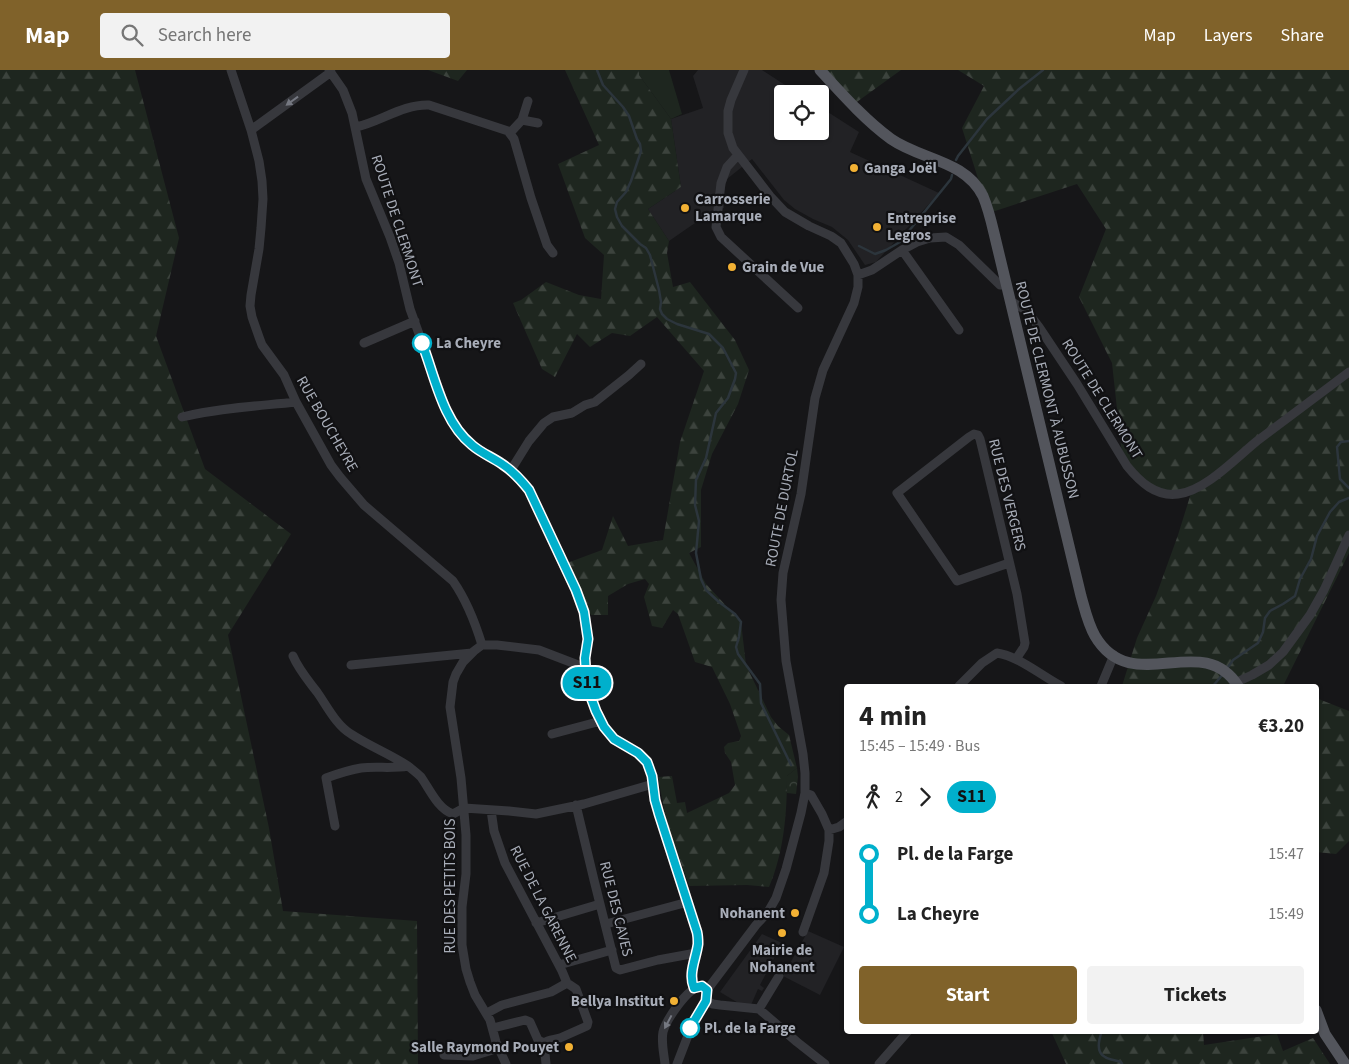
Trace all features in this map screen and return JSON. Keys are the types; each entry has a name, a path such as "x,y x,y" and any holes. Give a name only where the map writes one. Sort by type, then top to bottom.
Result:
{"main road":[{"name":"ROUTE DE CLERMONT À AUBUSSON","path":"820,70 865,116 893,140 913,151 957,169 971,180 981,193 988,210 1086,613 1096,638 1107,650 1123,660 1140,665 1190,661 1206,663 1223,671 1236,684"},
{"path":"1319,1017 1326,1034 1345,1064"}],"street":[{"name":"RUE BOUCHEYRE","path":"232,70 259,161 263,199 259,249 251,295 252,317 262,345 284,375 296,402 331,466 364,506 453,581 469,608 482,645"},
{"path":"744,70 731,100 728,117 728,133 738,155 785,212 841,243 854,264 858,275 872,270 917,242 930,238 946,237 958,245 1000,285 1006,285"},
{"path":"251,130 330,71"},
{"name":"ROUTE DE CLERMONT","path":"330,71 348,101 356,127 366,179 390,237 415,321 453,424 458,432 472,445 511,470 521,480 532,497 582,604 588,639 585,658 586,681 601,721 614,739 638,753 649,767 659,814 697,932 698,943 692,978 694,988"},
{"path":"510,133 522,120 528,101"},
{"path":"356,127 368,125 410,107 429,105 505,129 514,139 547,245 553,253"},
{"path":"522,120 538,123"},
{"path":"738,155 727,167 721,183 716,227 721,238 798,308"},
{"path":"902,250 959,330"},
{"name":"ROUTE DE DURTOL","path":"707,990 768,912 776,898 786,869 805,793 803,754 786,661 781,600 783,573 801,494 815,398 823,370 854,303 858,287 858,275"},
{"name":"ROUTE DE CLERMONT","path":"1010,301 1026,310 1039,327 1078,384 1120,456 1134,475 1148,487 1162,493 1185,493 1199,487 1349,372"},
{"path":"364,343 415,321"},
{"path":"511,470 529,441 544,422 553,417 572,413 585,405 595,402 641,364"},
{"path":"182,417 218,410 296,402"},
{"name":"RUE DES VERGERS","path":"1009,563 957,580 897,493 974,434 978,435 980,439 1017,594 1025,643 1016,659"},
{"path":"1236,684 1269,665 1283,652 1310,615 1324,590 1349,535"},
{"path":"482,645 539,650 586,668"},
{"name":"RUE DES PETITS BOIS","path":"482,645 463,662 456,674 453,682 450,707 462,778 466,835 462,945 470,982 475,995 487,1013 506,1064"},
{"path":"351,665 472,653"},
{"path":"962,684 982,663 997,653 1016,659 1057,684"},
{"path":"1102,684 1114,655"},
{"path":"293,656 301,673 313,686 337,721 349,733 395,758 419,775 447,812 453,814 464,808 536,814 653,784"},
{"path":"552,734 601,721"},
{"path":"335,826 326,778 362,768 408,766"},
{"path":"803,932 824,873 829,841 829,830 817,803 811,795 805,793"},
{"name":"RUE DES CAVES","path":"576,805 616,968 620,970 696,953"},
{"name":"RUE DE LA GARENNE","path":"487,1013 502,1005 551,992 567,983 505,864 494,831 491,810"},
{"path":"829,830 844,823"},
{"path":"606,924 688,902"},
{"path":"536,923 600,904"},
{"path":"559,965 612,950"},
{"path":"759,1009 778,976"},
{"path":"544,1044 548,1040 587,1026 588,1022 579,995 567,983"},
{"path":"665,1064 662,1041 665,1027 672,1013 694,988 702,986 707,990 706,1001 689,1031 677,1064"},
{"path":"706,1001 713,1004 759,1009 825,1064"},
{"path":"493,1028 525,1020 530,1022 538,1040 544,1044"},
{"path":"879,1064 905,1034"},
{"path":"544,1044 546,1064"},
{"path":"444,1055 473,1056 499,1048"}],"shaded area":[{"path":"698,70 762,70 785,85 774,85 774,140 829,140 829,113 859,132 850,152 939,193 876,262 865,265 848,240 832,227 795,209 784,200 752,159 727,179 724,191 724,208 711,212 669,241 648,209 681,187 671,119 703,108 693,76"},
{"path":"808,931 844,947 820,995 783,976"},
{"path":"762,934 782,943 760,985 764,988 762,991 758,989 751,1005 740,1004 720,992"}],"green space":[{"path":"0,70 135,70 179,238 156,336 205,469 291,534 228,635 269,828 283,911 417,921 418,1064 0,1064"},
{"path":"428,70 467,70 458,81"},
{"path":"565,70 639,70 639,75 671,119 681,187 648,209 669,241 667,253 673,287 690,282 735,340 749,370 738,404 712,454 701,490 701,547 689,553 706,584 741,622 746,665 771,717 789,735 797,768 787,776 784,832 778,860 769,887 747,885 689,886 666,819 658,777 672,776 677,803 685,802 687,813 729,793 735,785 731,762 725,753 724,747 728,743 739,741 741,736 730,704 712,667 695,662 678,614 673,610 662,628 652,626 644,597 649,584 645,579 628,584 608,596 608,615 591,615 567,563 602,550 613,516 628,546 663,540 680,442 704,371 657,317 630,336 612,333 590,347 577,334 555,377 542,369 513,303 521,300 546,282 579,295 601,299 604,255 585,238 558,164 599,145"},
{"path":"639,70 669,70 682,114 671,119 639,75"},
{"path":"821,70 901,70 854,104"},
{"path":"958,70 1349,70 1349,553 1284,684 1123,684 1137,638 1156,596 1178,535 1192,490 1177,494 1148,488 1122,455 1112,363 1079,297 1106,229 1077,184 989,213 962,128 984,86"},
{"path":"1319,699 1349,711 1349,841 1336,854 1319,852"},
{"path":"797,768 796,794 787,793 787,776"},
{"path":"1052,1034 1203,1034 1204,1045 1277,1034 1283,1051 1313,1038 1330,1064 1066,1064"}],"waterway":[{"path":"597,70 603,85 629,116 641,151 626,192 617,202 615,209 617,217 622,226 646,248 650,255 659,290 662,314 677,324 709,334 723,348 736,373 728,398 716,413 706,458 696,480 695,505 699,521 696,553 701,579 706,590 735,614 741,622 736,647 738,654 760,684 761,703 791,765"},
{"path":"956,160 987,119 1019,89 1043,70"},
{"path":"859,246 875,254 900,242 951,179 952,175"},
{"path":"1349,441 1341,442 1337,447 1340,479 1349,488"},
{"path":"1226,670 1233,660 1258,643 1263,632 1265,618 1270,611 1295,596 1300,579 1311,559 1317,536 1330,512 1339,502 1349,498"},
{"path":"1215,684 1223,674"},
{"path":"1101,1034 1099,1049 1102,1055 1122,1064"}],"bus line":[{"name":"S11","path":"422,343 448,414 458,432 472,445 511,470 529,490 582,604 588,639 585,658 586,681 600,720 614,739 642,756 649,767 659,814 697,932 698,943 692,972 692,983 694,988 702,986 707,990 706,1001 690,1028"}],"place":[{"name":"Ganga Joël","path":"854,168"},
{"name":"Carrosserie Lamarque","path":"685,208"},
{"name":"Entreprise Legros","path":"877,227"},
{"name":"Grain de Vue","path":"732,267"},
{"name":"La Cheyre","path":"422,343"},
{"name":"Nohanent","path":"795,913"},
{"name":"Mairie de Nohanent","path":"782,933"},
{"name":"Bellya Institut","path":"674,1001"},
{"name":"Pl. de la Farge","path":"690,1028"},
{"name":"Salle Raymond Pouyet","path":"569,1047"}]}
